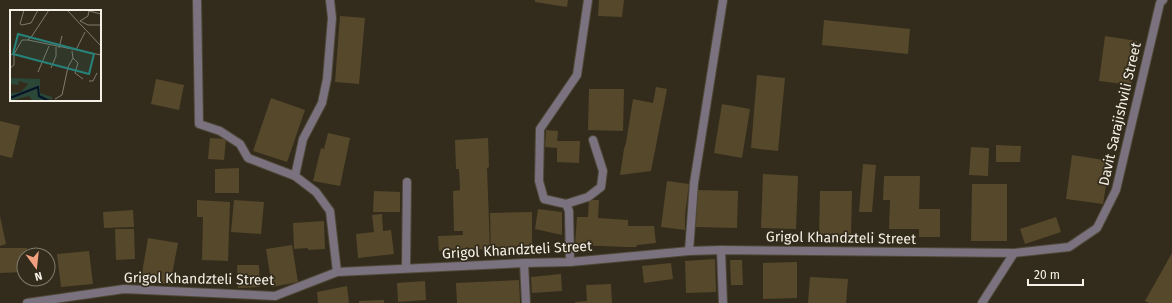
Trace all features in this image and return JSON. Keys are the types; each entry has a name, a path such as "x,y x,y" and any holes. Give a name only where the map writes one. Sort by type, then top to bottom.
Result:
{"street":[{"path":"197,0 198,124 220,131 240,144 248,158 294,176 316,192 330,211 337,272"},
{"path":"294,176 303,139 322,102 327,79 332,18 330,0"},
{"path":"588,0 576,75 540,129 539,181 544,199 566,204 588,197 601,187 602,171 592,140"},
{"path":"689,251 694,182 723,0"},
{"name":"Davit Sarajishvili Street","path":"1014,253 1069,247 1097,228 1116,190 1161,1"},
{"path":"406,268 407,182"},
{"path":"566,204 569,211 570,262"},
{"path":"721,250 723,303"},
{"name":"Grigol Khandzteli Street","path":"27,303 124,289 274,299 337,272 570,262 689,251 1014,253"},
{"path":"982,303 1014,253"},
{"path":"524,263 526,303"}],"building":[{"path":"535,0 568,0 567,7 535,2"},
{"path":"599,0 624,0 622,17 598,16"},
{"path":"340,16 365,18 359,84 335,82"},
{"path":"824,20 910,29 908,54 822,45"},
{"path":"1105,36 1137,41 1131,85 1099,81"},
{"path":"757,75 785,78 778,151 751,148"},
{"path":"156,79 184,85 179,110 151,104"},
{"path":"656,87 667,89 651,171 620,175 633,99 653,103"},
{"path":"589,89 624,89 623,131 588,130"},
{"path":"271,98 305,110 287,162 253,151"},
{"path":"722,104 750,109 742,158 714,153"},
{"path":"0,121 20,126 12,158 0,155"},
{"path":"546,130 558,131 557,141 580,141 579,163 557,162 557,148 545,147"},
{"path":"328,133 350,138 340,186 313,181 321,148 324,149"},
{"path":"210,138 226,139 224,160 208,159"},
{"path":"488,138 489,167 487,168 490,249 439,251 438,236 463,235 463,231 454,231 453,191 460,190 459,169 456,169 455,140"},
{"path":"996,145 1021,146 1020,162 996,162"},
{"path":"971,147 989,148 988,176 969,175"},
{"path":"1072,155 1110,161 1103,204 1066,199"},
{"path":"863,164 876,165 872,212 859,212"},
{"path":"239,168 239,193 215,193 215,169"},
{"path":"763,174 798,176 796,229 761,228"},
{"path":"884,176 920,176 919,209 940,209 940,237 919,237 919,229 889,229 890,200 883,200"},
{"path":"667,181 689,184 685,215 685,230 661,227"},
{"path":"972,184 1007,184 1007,241 971,241"},
{"path":"697,190 738,191 737,228 696,227"},
{"path":"374,191 400,192 400,212 373,212"},
{"path":"820,191 852,191 851,237 819,237"},
{"path":"197,200 230,202 228,261 202,260 203,217 197,217"},
{"path":"234,200 264,202 261,234 231,232"},
{"path":"589,200 599,200 598,218 628,220 628,226 654,226 656,243 637,245 636,247 575,245 577,217 588,217"},
{"path":"538,209 562,212 562,235 535,229"},
{"path":"133,210 134,227 104,228 103,212"},
{"path":"532,212 532,253 491,254 490,213"},
{"path":"382,214 383,231 391,230 394,254 358,258 356,234 374,232 372,215"},
{"path":"0,216 6,244 0,246"},
{"path":"1056,217 1061,232 1025,244 1020,229"},
{"path":"324,221 325,249 294,249 293,223"},
{"path":"115,229 134,229 135,259 116,260"},
{"path":"148,238 178,243 170,285 141,279"},
{"path":"292,245 298,282 272,287 266,249"},
{"path":"0,248 16,248 16,272 0,273"},
{"path":"89,251 93,284 61,287 57,254"},
{"path":"1172,253 1172,303 1149,303 1145,301"},
{"path":"715,259 716,292 686,293 685,261"},
{"path":"730,260 742,260 743,285 731,285"},
{"path":"797,262 797,298 763,299 763,263"},
{"path":"671,263 673,279 644,283 642,266"},
{"path":"237,265 259,265 260,287 238,288"},
{"path":"561,274 562,291 532,293 531,277"},
{"path":"810,277 848,279 846,303 808,303"},
{"path":"519,280 520,303 457,303 456,283"},
{"path":"425,281 426,300 398,302 397,283"},
{"path":"611,284 612,303 575,303 587,301 586,285"},
{"path":"347,286 349,303 318,303 317,292"},
{"path":"384,300 384,303 359,303 359,301"}]}
